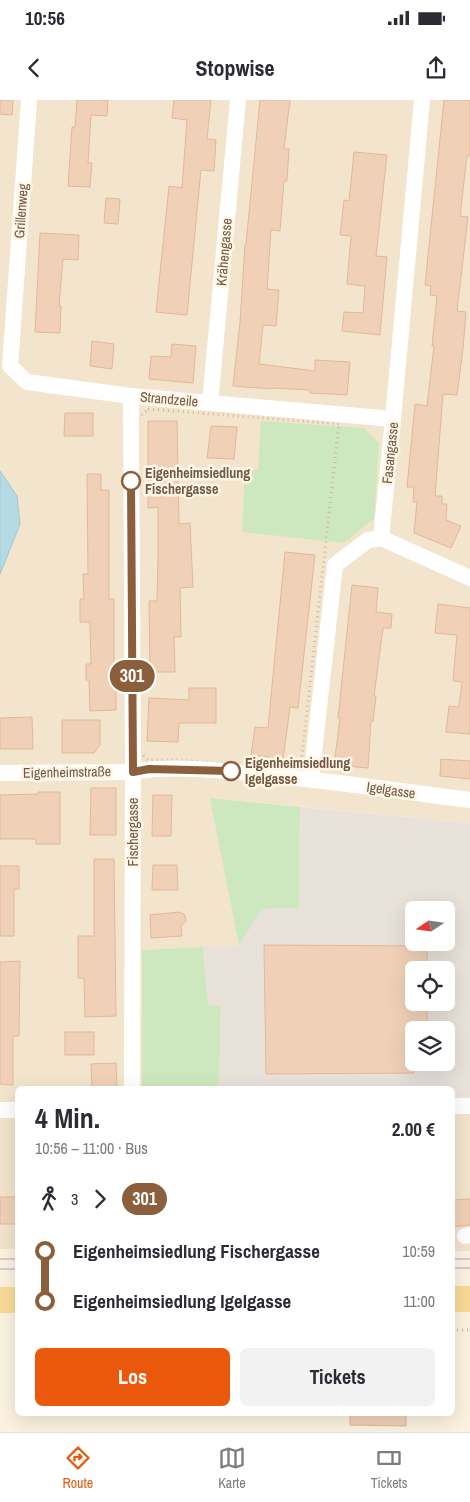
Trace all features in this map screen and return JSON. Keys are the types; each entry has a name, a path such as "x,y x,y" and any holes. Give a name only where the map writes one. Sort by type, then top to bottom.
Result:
{"main road":[{"path":"455,1300 470,1299"},
{"path":"0,1300 15,1300"}],"street":[{"name":"Grillenweg","path":"7,321 29,100"},
{"name":"Krähengasse","path":"210,403 238,100"},
{"name":"Fasangasse","path":"381,538 422,100"},
{"name":"Strandzeile","path":"7,321 10,366 27,382 131,396 393,418"},
{"name":"Fischergasse","path":"131,396 132,1086"},
{"path":"311,779 335,564 368,540 381,538 470,578"},
{"name":"Igelgasse","path":"133,772 149,769 232,771 311,779 470,800"},
{"name":"Eigenheimstraße","path":"0,773 133,772"},
{"path":"455,1106 470,1106"},
{"path":"0,1110 15,1110"}],"path":[{"path":"148,409 339,424 301,765 293,770 180,760 148,760 139,752 138,419 148,409"},
{"path":"455,1330 470,1330"}],"shaded area":[{"path":"0,100 470,100 470,823 211,798 239,946 142,950 142,1086 15,1086 15,1249 0,1249 0,574 20,524 4,476 0,471"},
{"path":"300,807 470,823 470,1097 455,1097 455,1086 219,1086 221,1008 208,1006 203,947 239,946 262,909 299,908"},
{"path":"455,1097 470,1097 470,1251 455,1251"}],"green space":[{"path":"261,421 364,428 379,443 374,519 344,543 242,532 245,471 258,470"},
{"path":"210,798 300,807 299,908 262,909 239,946"},
{"path":"203,947 208,1005 221,1007 219,1086 142,1086 142,950"}],"water":[{"path":"0,471 17,496 20,524 0,574"}],"building":[{"path":"0,100 13,100 12,115 0,114"},
{"path":"77,100 108,100 107,116 91,115 88,163 92,163 90,187 68,186 72,127 75,127"},
{"path":"174,100 211,100 207,139 216,140 214,171 201,170 187,315 156,312 169,186 182,188 187,120 172,118"},
{"path":"260,100 290,100 284,149 289,149 287,181 284,181 280,231 271,230 267,289 279,290 276,326 263,325 259,364 315,371 315,360 350,362 347,395 310,393 310,390 233,386"},
{"path":"444,100 470,100 470,156 467,156 460,216 468,217 457,311 466,312 463,349 457,395 443,394 435,496 442,496 442,504 447,504 446,520 461,526 451,548 414,533 417,502 413,502 414,487 407,487 415,404 427,406 434,346 432,346 437,296 430,295 431,286 425,285"},
{"path":"354,152 387,155 376,256 387,257 380,335 342,331 344,312 363,313 365,286 347,284 351,236 340,235 344,200 349,201"},
{"path":"106,198 120,199 118,224 104,223"},
{"path":"40,233 79,235 78,260 63,259 59,306 61,306 60,333 35,332"},
{"path":"92,341 114,344 112,369 90,366"},
{"path":"172,344 196,346 193,383 149,379 151,356 171,357"},
{"path":"65,413 93,413 93,436 64,436"},
{"path":"148,421 177,421 179,524 190,523 193,587 180,588 181,637 174,637 175,672 150,672 149,601 157,601 158,507 148,508"},
{"path":"211,426 237,427 234,459 207,458"},
{"path":"87,474 101,474 101,490 109,490 109,599 114,599 116,710 90,711 89,680 86,680 86,664 91,664 90,622 80,622 80,599 84,599 83,574 88,574"},
{"path":"285,552 315,555 298,708 290,707 283,759 251,755 255,727 268,728"},
{"path":"352,585 378,588 376,612 392,614 391,628 383,628 374,696 376,696 373,721 371,721 368,768 334,765"},
{"path":"438,604 470,608 470,734 446,732 449,706 459,707 462,682 453,681 457,635 435,633"},
{"path":"189,688 216,688 216,723 179,723 178,742 147,741 149,698 189,700"},
{"path":"32,717 33,749 0,749 0,718"},
{"path":"62,720 100,720 100,745 94,753 62,753"},
{"path":"441,759 470,761 470,779 440,776"},
{"path":"91,788 116,788 116,835 90,835"},
{"path":"38,792 60,792 60,844 36,844 36,839 0,839 0,795 38,794"},
{"path":"153,795 172,795 171,836 152,836"},
{"path":"94,859 114,859 116,1016 85,1017 84,978 78,978 78,936 94,936"},
{"path":"153,865 177,865 178,890 152,890"},
{"path":"0,866 19,866 19,889 14,889 14,936 0,936"},
{"path":"180,912 185,915 186,921 181,926 182,936 151,938 150,915"},
{"path":"264,945 405,946 405,951 427,951 427,961 405,961 405,1011 427,1011 427,1021 405,1021 405,1071 414,1071 414,1073 266,1074"},
{"path":"20,961 19,1036 13,1036 13,1085 0,1084 0,962"},
{"path":"65,1032 94,1032 94,1055 65,1055"},
{"path":"116,1063 117,1086 92,1086 91,1064"},
{"path":"0,1197 15,1197 15,1224 0,1224"},
{"path":"470,1199 470,1225 455,1227 455,1200"},
{"path":"350,1416 406,1416 406,1426 350,1425"}],"tram line":[{"path":"0,1259 15,1259"},
{"path":"455,1259 470,1259"},
{"path":"455,1268 470,1268"},
{"path":"0,1269 15,1269"}],"bus line":[{"name":"301","path":"131,481 133,772 149,769 231,771"}],"place":[{"name":"Eigenheimsiedlung Fischergasse","path":"131,481"},
{"name":"Eigenheimsiedlung Igelgasse","path":"231,771"}]}
